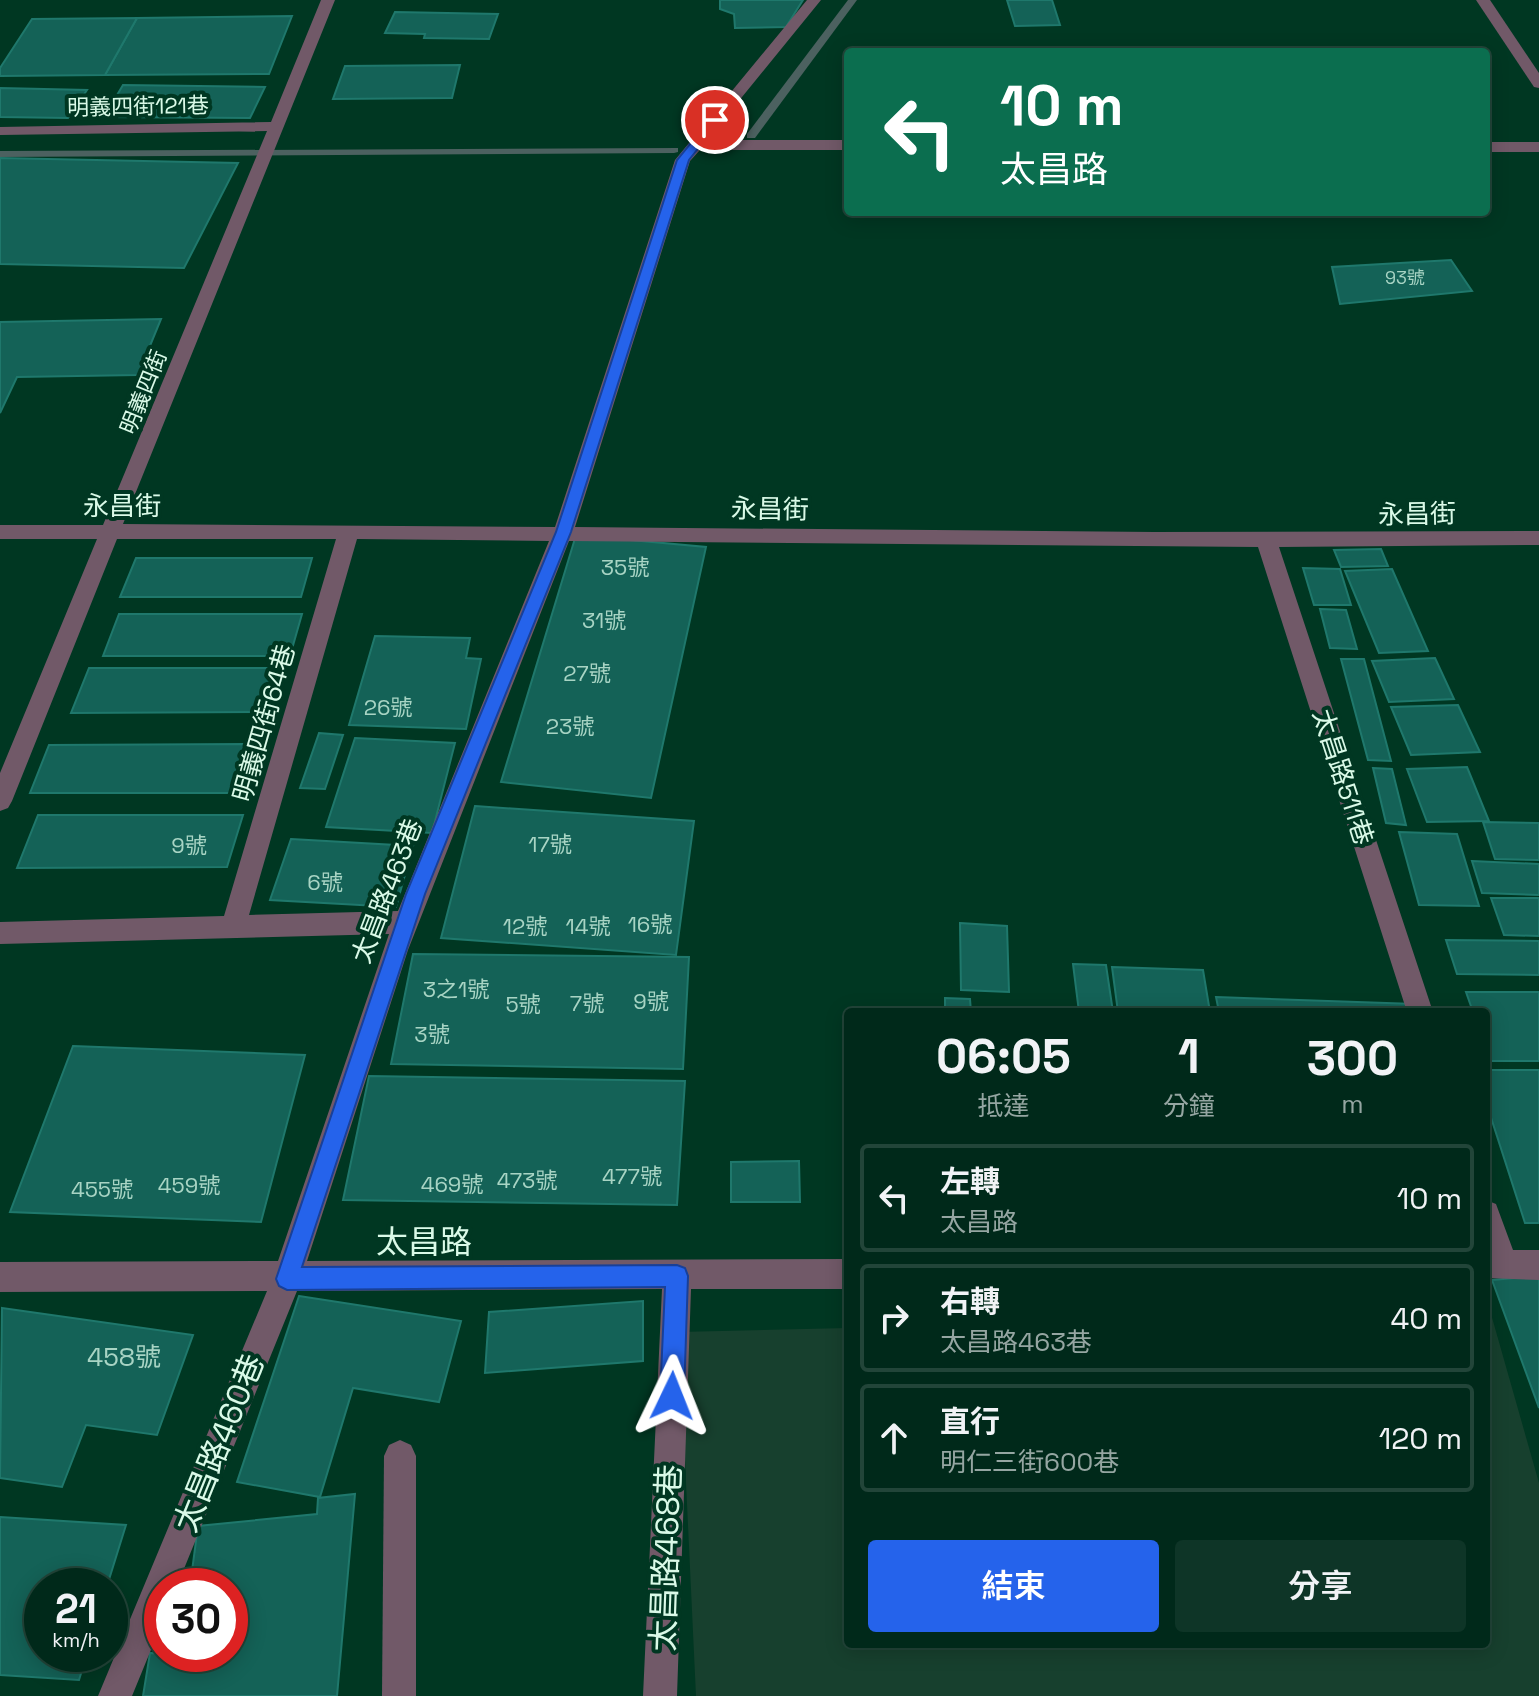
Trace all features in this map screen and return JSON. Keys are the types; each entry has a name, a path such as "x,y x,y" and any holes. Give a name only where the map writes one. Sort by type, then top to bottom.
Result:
{"street":[{"name":"明義四街","path":"0,801 328,0"},
{"name":"太昌路463巷","path":"287,1279 407,922 563,532 683,160 814,0"},
{"path":"1483,0 1539,84"},
{"name":"明義四街121巷","path":"0,131 277,126"},
{"path":"695,145 844,145"},
{"path":"1490,147 1539,147"},
{"name":"永昌街","path":"0,532 563,532 1267,542 1539,538"},
{"name":"明義四街64巷","path":"233,928 348,534"},
{"name":"太昌路511巷","path":"1267,542 1419,1008"},
{"path":"0,933 407,922"},
{"path":"1490,1240 1494,1265 1539,1265"},
{"name":"太昌路","path":"0,1277 287,1279 844,1274"},
{"name":"太昌路468巷","path":"660,1696 677,1276"},
{"name":"太昌路460巷","path":"115,1696 287,1279"},
{"path":"399,1696 400,1456"}],"shaded area":[{"path":"1491,1314 1539,1483 1539,1696 696,1696 679,1332 844,1328 844,1648 1490,1648"}],"building":[{"path":"720,0 803,0 786,27 735,28 734,14 720,9"},
{"path":"1007,0 1052,0 1060,25 1015,26"},
{"path":"395,12 498,14 489,39 424,38 425,34 385,33"},
{"path":"292,16 269,74 105,75 137,18"},
{"path":"137,18 105,75 0,76 0,68 32,19"},
{"path":"460,65 452,98 333,99 345,66"},
{"path":"123,85 265,87 250,118 104,117"},
{"path":"0,88 87,90 68,118 0,117"},
{"path":"0,158 238,163 184,268 0,264"},
{"path":"1451,260 1472,291 1340,304 1332,267"},
{"path":"161,319 138,375 17,377 0,413 0,322"},
{"path":"576,535 706,547 651,798 501,782"},
{"path":"1381,549 1388,566 1341,567 1334,550"},
{"path":"136,558 312,558 301,597 120,597"},
{"path":"1303,568 1340,569 1351,605 1314,605"},
{"path":"1392,569 1428,651 1379,653 1345,571"},
{"path":"1320,609 1346,610 1357,649 1330,648"},
{"path":"119,614 302,614 290,656 103,656"},
{"path":"375,636 470,638 466,658 481,659 466,729 349,725"},
{"path":"1435,658 1454,699 1389,702 1372,661"},
{"path":"1341,659 1364,659 1391,761 1368,760"},
{"path":"89,668 277,668 264,712 71,713"},
{"path":"1458,705 1480,752 1411,755 1391,707"},
{"path":"319,733 343,735 325,789 300,788"},
{"path":"355,738 455,743 432,833 326,827"},
{"path":"246,744 232,793 30,793 49,745"},
{"path":"1467,767 1489,821 1427,822 1407,769"},
{"path":"1373,768 1392,769 1406,825 1386,823"},
{"path":"475,806 694,821 676,955 441,938"},
{"path":"38,815 243,815 227,867 17,868"},
{"path":"1483,822 1539,823 1539,860 1495,859"},
{"path":"1399,832 1457,834 1479,906 1419,905"},
{"path":"291,839 413,846 396,907 270,900"},
{"path":"1472,861 1539,864 1539,895 1482,893"},
{"path":"1491,898 1539,898 1539,936 1504,935"},
{"path":"960,923 1007,926 1009,992 961,990"},
{"path":"1446,940 1539,941 1539,975 1457,974"},
{"path":"413,954 689,957 683,1069 391,1064"},
{"path":"1073,964 1106,965 1112,1008 1078,1008"},
{"path":"1112,967 1203,970 1209,1008 1117,1008"},
{"path":"1466,992 1539,992 1539,1061 1490,1061 1490,1008 1472,1008"},
{"path":"1216,997 1415,1004 1416,1008 1218,1008"},
{"path":"945,998 970,999 971,1008 945,1008"},
{"path":"73,1046 305,1055 261,1222 10,1212"},
{"path":"1490,1070 1539,1070 1539,1223 1525,1223 1490,1114"},
{"path":"369,1076 685,1081 677,1205 343,1200"},
{"path":"799,1161 800,1202 731,1202 731,1162"},
{"path":"1539,1276 1539,1408 1492,1280"},
{"path":"299,1296 461,1321 439,1402 353,1388 320,1497 237,1482"},
{"path":"643,1301 643,1361 485,1373 489,1312"},
{"path":"2,1308 193,1335 157,1435 86,1425 62,1487 0,1478"},
{"path":"355,1494 337,1696 143,1696 147,1672 248,1672 248,1568 192,1568 198,1526 317,1514 318,1498"},
{"path":"0,1517 126,1525 113,1568 24,1568 24,1672 81,1672 79,1680 0,1675"}],"waterway":[{"path":"751,136 853,0"},
{"path":"0,154 674,150"}],"route":[{"path":"672,1396 677,1276 287,1279 395,950 563,532 683,160 715,120"}]}
